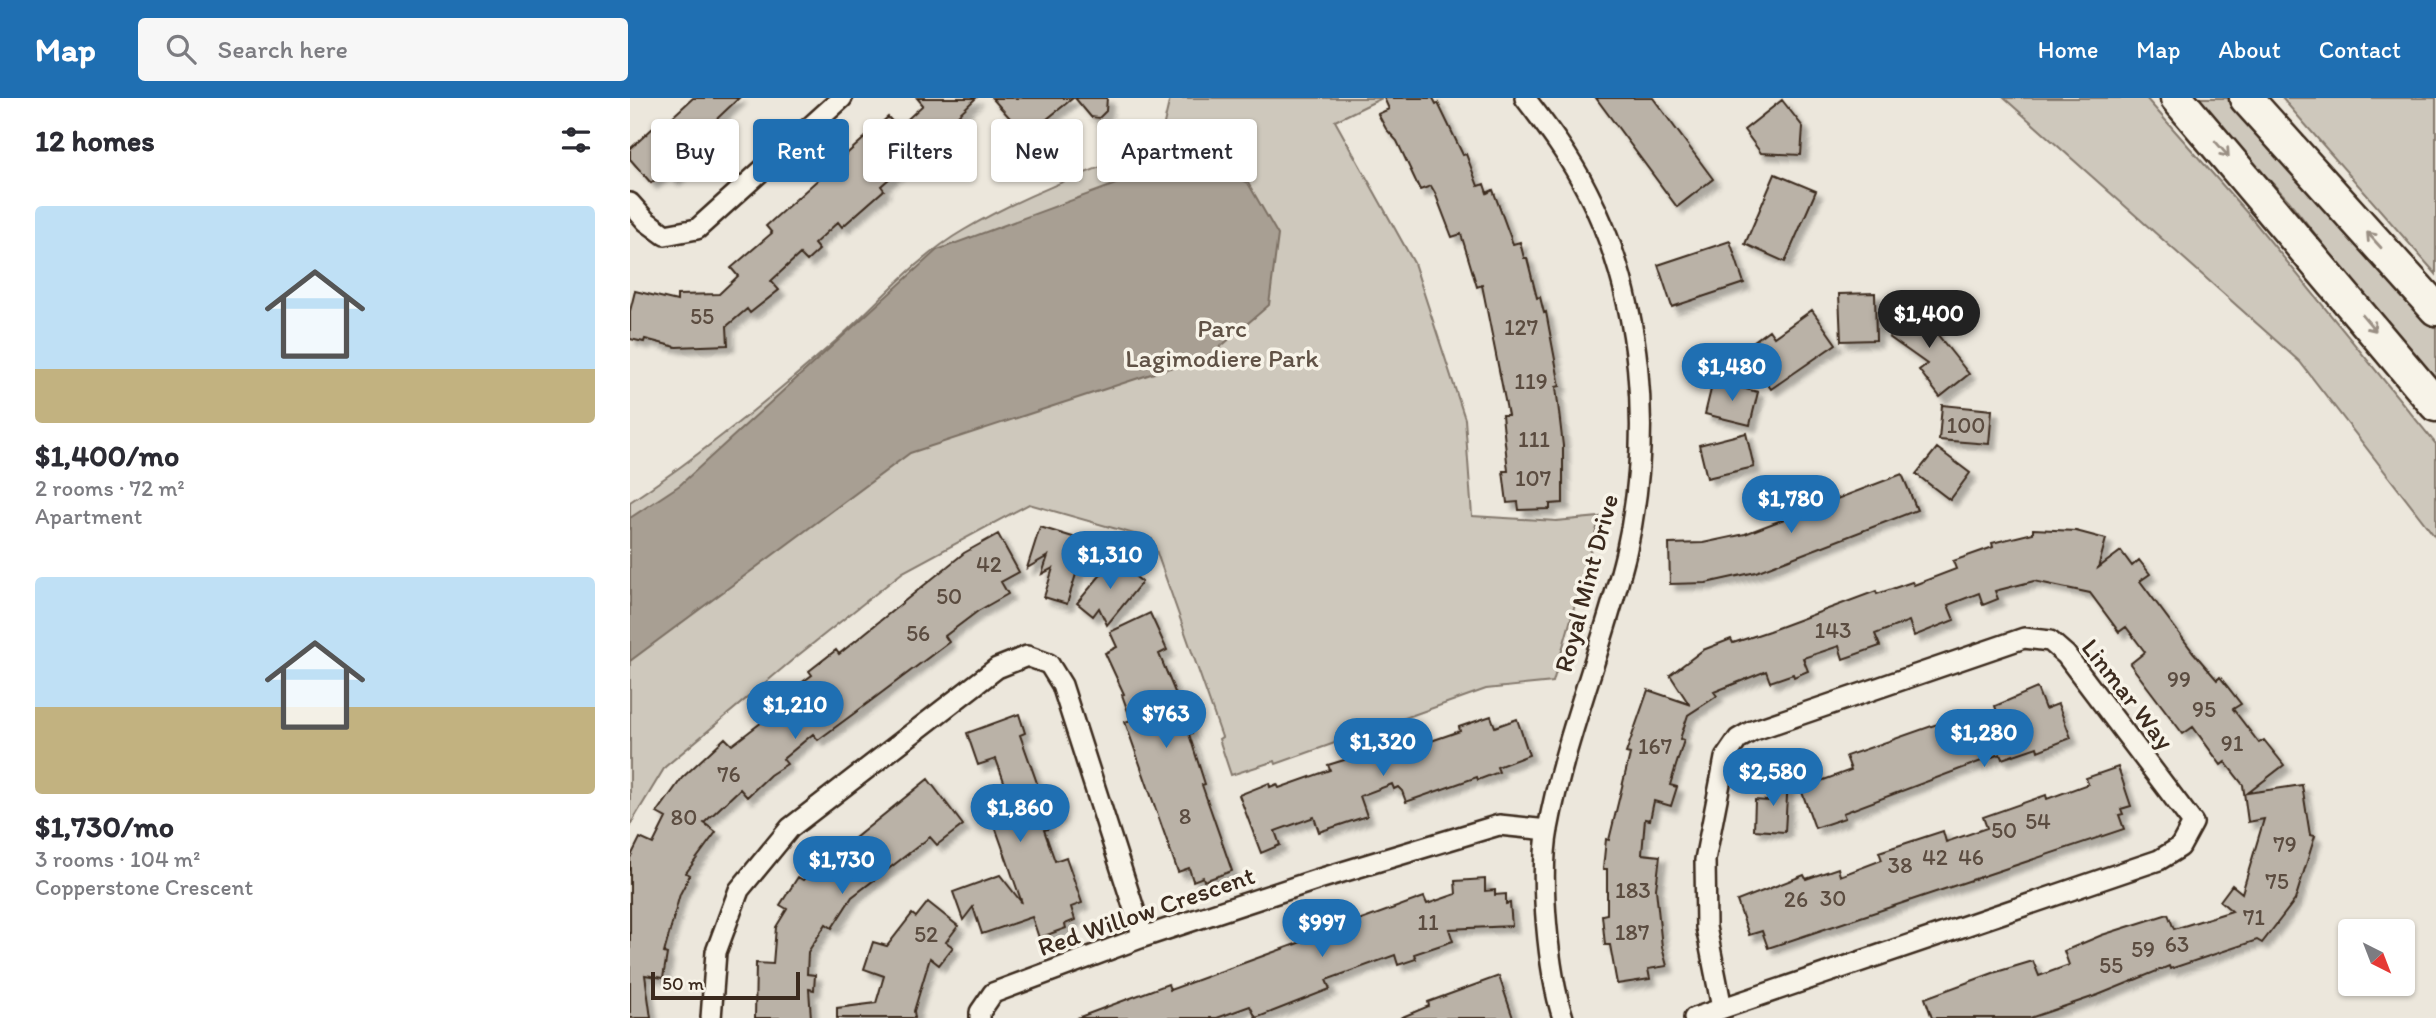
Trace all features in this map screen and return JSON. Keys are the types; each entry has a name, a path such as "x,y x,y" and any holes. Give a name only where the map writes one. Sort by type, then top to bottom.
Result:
{"main road":[{"path":"2177,98 2436,405"},
{"path":"2246,98 2436,309"}],"street":[{"path":"630,203 646,221 665,235 697,229 842,98"},
{"name":"Royal Mint Drive","path":"1525,98 1556,138 1587,191 1613,251 1637,364 1641,425 1637,498 1625,555 1548,830 1545,881 1548,929 1563,1018"},
{"name":"Linmar Way","path":"1694,1018 2158,860 2180,848 2193,823 2066,654 2050,641 2024,638 1752,731 1738,740 1725,758 1704,860 1706,927 1722,1008"},
{"path":"710,1018 716,952 740,890 790,828 997,668 1027,656 1049,664 1062,685 1143,937"},
{"name":"Red Willow Crescent","path":"980,1018 980,1012 993,993 1143,937 1499,825 1548,830"}],"green space":[{"name":"Parc Lagimodiere Park","path":"1170,98 1382,98 1335,121 1414,263 1465,419 1472,516 1556,521 1600,517 1553,682 1486,689 1276,764 1275,761 1231,775 1219,739 1222,737 1152,539 1029,504 903,572 796,657 665,767 630,825 630,502 763,403 839,338 930,253 987,217 1063,182 1083,182 1083,173 1097,168 1097,182 1257,182 1257,119 1165,119"},
{"path":"2004,98 2146,98 2248,214 2436,444 2436,538 2300,362"},
{"path":"2193,98 2231,98 2436,328 2436,387 2289,201"},
{"path":"2282,98 2436,98 2436,274"}],"shaded area":[{"path":"1121,182 1246,182 1278,235 1269,305 1212,354 910,453 630,661 630,518 680,485 937,250"}],"building":[{"path":"693,98 739,98 717,119 670,119"},
{"path":"917,98 976,98 956,117 958,119 908,119 923,105"},
{"path":"992,98 1073,98 1047,119 1011,119"},
{"path":"1075,98 1107,98 1106,111 1099,118 1091,117"},
{"path":"1384,98 1433,98 1436,104 1438,103 1463,155 1466,154 1478,186 1484,184 1487,193 1493,190 1513,244 1520,242 1524,258 1527,258 1537,298 1540,297 1544,313 1546,312 1560,386 1556,387 1563,446 1563,503 1550,504 1550,509 1519,510 1518,502 1507,503 1503,471 1508,471 1502,415 1508,415 1482,285 1477,287 1461,234 1452,237 1431,186 1420,190 1397,141 1378,114 1389,109"},
{"path":"1596,98 1653,98 1713,179 1677,207"},
{"path":"1782,100 1803,127 1801,155 1761,153 1744,130"},
{"path":"651,130 651,183 630,159 630,149"},
{"path":"863,139 863,182 886,182 881,186 884,190 842,227 838,222 814,244 819,250 807,261 800,254 771,281 779,290 750,313 747,309 727,326 728,345 676,347 645,339 644,342 630,339 630,311 635,291 677,301 677,295 719,294 738,276 731,268 772,233 766,226 815,182 849,182 849,152"},
{"path":"1775,174 1816,191 1785,262 1745,244"},
{"path":"1730,241 1744,283 1672,307 1658,265"},
{"path":"1875,293 1876,340 1841,341 1839,294"},
{"path":"1912,304 1939,323 1934,330 1969,374 1940,397 1919,370 1927,364 1889,337"},
{"path":"1812,310 1836,344 1771,389 1742,350 1769,330 1774,337"},
{"path":"1713,381 1758,392 1750,425 1705,414"},
{"path":"1942,405 1992,410 1989,444 1939,440"},
{"path":"1746,433 1754,467 1707,478 1699,445"},
{"path":"1937,448 1970,473 1950,500 1916,474"},
{"path":"1902,474 1917,510 1756,572 1706,583 1670,584 1669,544 1703,543 1745,534"},
{"path":"1040,527 1086,541 1067,604 1044,597 1053,568 1042,574 1048,556 1027,568"},
{"path":"2033,529 2076,531 2106,539 2098,568 2121,551 2132,566 2139,560 2150,574 2140,581 2193,652 2217,680 2220,677 2241,704 2233,709 2259,743 2264,740 2284,765 2248,793 2302,785 2310,835 2315,836 2295,900 2262,943 2257,940 2170,969 2169,966 2098,995 2030,1018 1932,1018 1925,998 1993,973 2033,961 2039,976 2069,965 2064,951 2102,935 2168,914 2174,929 2232,911 2220,901 2232,885 2242,893 2264,819 2248,822 2243,785 2225,762 2221,765 2193,727 2183,734 2130,664 2145,652 2126,627 2119,632 2090,593 2034,581 1995,591 1998,599 1983,605 1979,593 1948,605 1954,620 1914,636 1909,621 1875,634 1880,646 1843,659 1839,646 1803,658 1808,671 1794,677 1793,674 1770,682 1766,671 1714,692 1717,696 1688,715 1680,739 1684,740 1670,785 1677,787 1671,806 1654,801 1650,820 1645,819 1642,854 1660,856 1656,889 1662,947 1667,966 1648,969 1650,979 1617,984 1610,945 1605,945 1602,915 1607,914 1607,869 1603,869 1606,839 1609,840 1630,754 1626,753 1648,690 1689,704 1670,675 1703,650 1731,639 1733,643 1769,631 1876,591 1877,594 1912,582 1914,585 1956,569 1953,561 1993,547 1992,543 2033,533"},
{"path":"998,534 1019,572 1001,582 1008,594 978,611 945,636 949,642 818,740 813,734 783,759 787,764 770,775 747,797 740,789 704,823 716,832 686,873 690,875 680,894 664,953 667,954 663,978 645,975 651,1018 630,1018 630,858 640,838 653,844 666,818 657,813 682,778 725,738 732,745 779,709 774,703 812,675 809,671 836,650 839,654 964,553"},
{"path":"1114,559 1142,582 1107,625 1099,608 1093,616 1077,603"},
{"path":"1150,613 1167,650 1159,654 1192,733 1189,734 1205,784 1202,785 1232,871 1204,881 1203,877 1193,881 1189,868 1178,872 1125,722 1131,720 1122,695 1124,694 1105,653 1117,647 1110,632"},
{"path":"2037,688 2045,709 2058,704 2071,738 2038,751 2037,747 2002,759 2000,754 1843,813 1845,818 1815,828 1794,770 1815,763 1821,781 1851,770 1846,756 1963,715 1969,732 2000,720 1995,706"},
{"path":"1019,714 1025,733 1020,735 1042,797 1051,794 1059,816 1045,821 1048,829 1044,830 1055,861 1066,857 1082,903 1071,907 1075,920 1065,924 1066,928 1039,938 1032,917 982,934 973,907 963,920 953,892 1000,875 1022,903 991,815 1013,807 996,759 978,765 967,733"},
{"path":"1491,716 1495,727 1517,719 1529,755 1497,767 1499,772 1406,802 1402,791 1398,787 1394,789 1392,784 1360,796 1367,816 1319,832 1314,817 1275,831 1280,845 1261,853 1239,795 1269,783 1270,787 1277,784 1279,788 1330,770 1328,765 1406,741 1408,749 1460,731 1459,727"},
{"path":"2118,767 2131,806 2121,809 2123,814 2119,815 2124,829 1768,948 1762,931 1749,935 1737,901 1804,875 1806,879 1838,868 1840,876 1882,860 1879,852 1943,831 1946,842 1987,828 1983,817 2088,784 2086,778"},
{"path":"1769,778 1788,778 1785,832 1754,830 1755,800 1768,801"},
{"path":"928,779 963,825 937,845 930,837 852,897 832,928 826,924 808,952 807,974 815,975 814,990 809,989 811,1018 755,1018 756,963 773,964 776,927 787,909 780,905 798,877 803,880"},
{"path":"1485,879 1485,891 1495,890 1495,895 1506,894 1506,904 1510,903 1512,926 1449,929 1453,941 1414,954 1416,959 1398,965 1395,955 1326,980 1330,989 1256,1018 1250,1006 1217,1018 1077,1018 1168,984 1170,990 1424,897 1427,904 1456,894 1455,881"},
{"path":"928,902 958,926 946,942 953,947 939,965 930,958 914,1011 915,1018 837,1018 837,1008 876,1003 884,976 864,969 873,942 887,946 912,914 916,917"},
{"path":"1499,976 1513,1018 1400,1018 1429,1006 1428,1002"}]}
